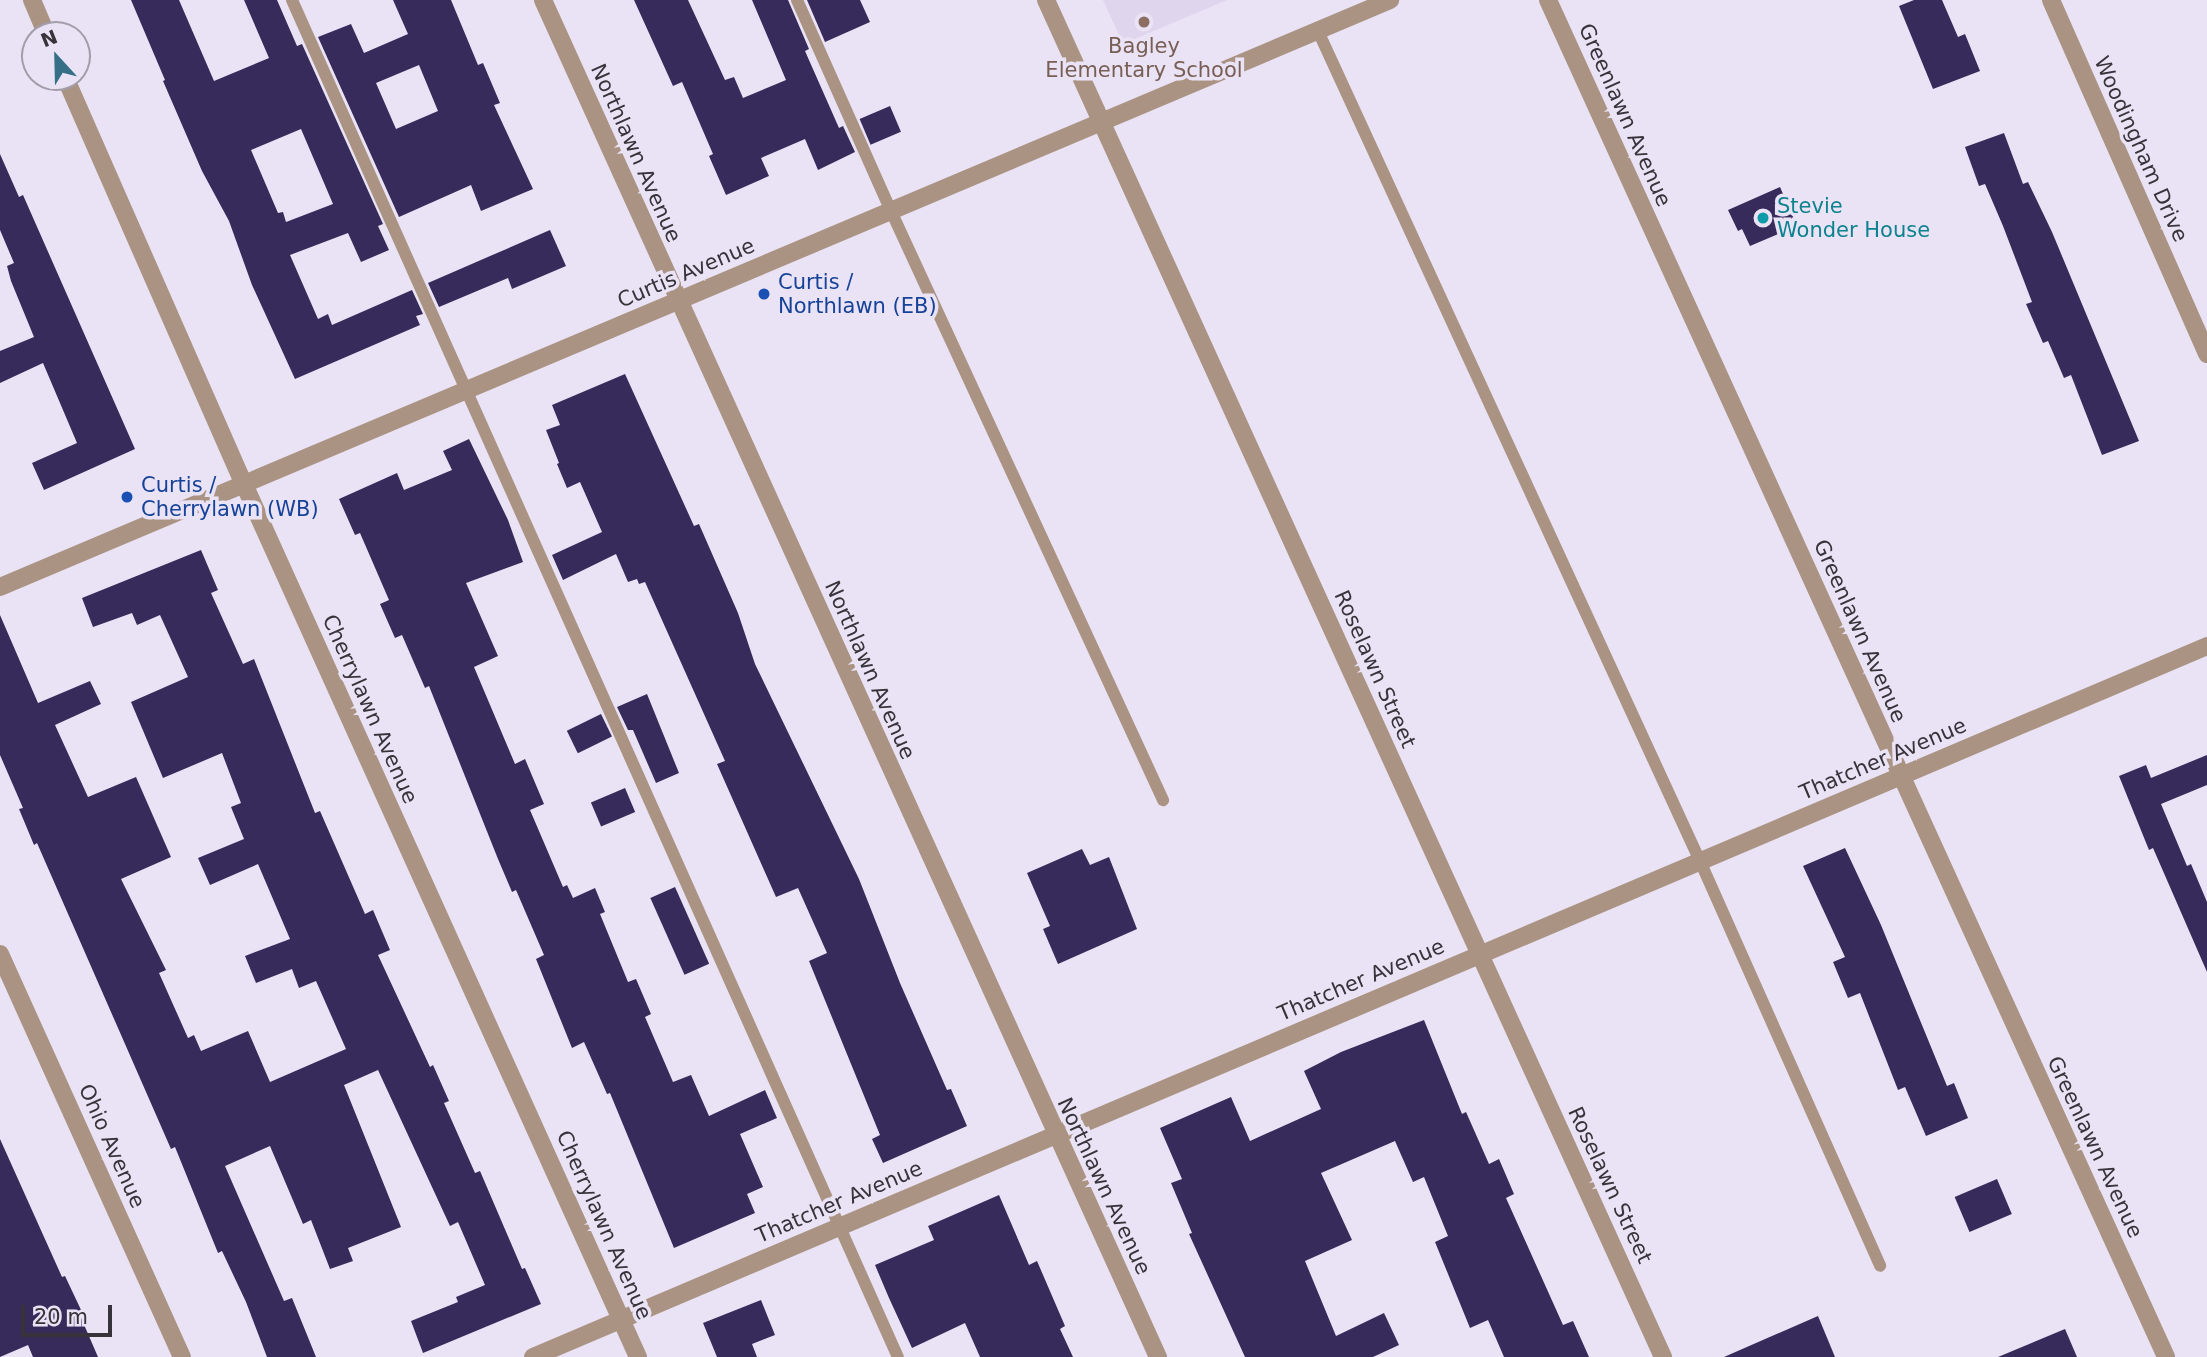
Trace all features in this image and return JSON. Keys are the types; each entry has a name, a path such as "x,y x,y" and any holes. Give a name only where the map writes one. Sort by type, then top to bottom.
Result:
{"street":[{"path":"32,0 41,21"},
{"name":"Northlawn Avenue","path":"543,0 1157,1357"},
{"name":"Roselawn Street","path":"1046,0 1663,1357"},
{"name":"Curtis Avenue","path":"0,587 1390,0"},
{"name":"Greenlawn Avenue","path":"1548,0 2166,1357"},
{"name":"Woodingham Drive","path":"2051,0 2207,354"},
{"name":"Cherrylawn Avenue","path":"71,91 244,484 638,1357"},
{"name":"Thatcher Avenue","path":"533,1357 2207,646"},
{"name":"Ohio Avenue","path":"0,954 182,1357"}],"lane":[{"path":"292,0 898,1357"},
{"path":"797,0 891,211 1163,800"},
{"path":"1318,31 1700,861 1880,1266"}],"shaded area":[{"name":"Bagley Elementary School","path":"1103,0 1227,0 1123,44"}],"building":[{"path":"131,0 179,0 214,81 269,58 244,0 277,0 297,46 302,44 383,224 378,226 389,250 361,262 348,233 290,255 318,319 328,314 332,325 412,290 423,314 416,316 420,325 295,379 252,285 229,221 202,171 163,81 165,80","holes":["301,129 333,204 286,222 283,212 278,213 251,150"]},
{"path":"393,0 451,0 478,65 483,63 500,103 494,105 533,189 481,211 471,185 399,217 318,37 351,24 364,53 408,34","holes":["419,65 438,111 396,129 376,83"]},
{"path":"634,0 688,0 725,80 734,77 743,98 786,80 752,0 788,0 809,49 805,51 839,128 843,126 855,152 818,170 805,139 761,158 769,176 726,195 709,156 713,154 682,82 673,86"},
{"path":"807,0 860,0 870,22 825,42"},
{"path":"1914,0 1942,0 1958,37 1965,34 1980,71 1933,89 1899,6"},
{"path":"890,106 901,132 871,145 860,119"},
{"path":"2004,133 2023,184 2028,182 2052,232 2139,441 2102,455 2071,375 2064,378 2048,341 2043,343 2026,304 2032,302 2003,226 1985,184 1979,186 1965,147"},
{"path":"0,154 19,197 23,195 135,449 44,490 32,463 77,443 43,363 0,383 0,351 34,337 11,281 7,266 14,263 0,230"},
{"name":"Stevie Wonder House","path":"1780,187 1797,226 1750,246 1742,229 1738,231 1728,210"},
{"path":"550,230 566,266 512,289 508,278 439,307 428,283"},
{"path":"625,374 694,526 699,524 738,613 755,664 859,879 900,983 947,1090 951,1089 967,1126 883,1163 872,1139 880,1135 809,961 827,953 798,888 776,897 717,764 725,761 645,582 639,584 637,579 628,582 616,554 563,580 552,555 602,532 580,482 567,488 557,464 559,463 546,430 560,425 552,405"},
{"path":"469,439 508,520 523,562 466,583 498,656 474,667 515,764 525,759 544,804 530,810 563,887 567,885 573,898 595,888 605,912 600,914 628,982 636,979 651,1014 645,1017 673,1082 691,1075 709,1116 765,1090 777,1118 740,1134 763,1187 747,1194 755,1213 674,1248 610,1093 607,1094 584,1042 572,1048 536,959 544,955 516,890 512,892 429,686 425,688 402,635 395,638 380,604 389,600 360,533 355,535 339,499 397,473 404,490 452,470 443,451"},
{"path":"201,550 218,590 211,593 243,664 254,659 315,813 320,811 365,914 373,910 390,950 378,955 430,1067 433,1065 449,1101 444,1103 475,1173 480,1171 522,1269 525,1268 541,1304 423,1353 411,1321 458,1302 456,1297 485,1285 458,1222 450,1226 378,1070 344,1085 401,1227 348,1248 353,1261 330,1269 311,1220 303,1224 270,1146 225,1166 284,1301 292,1298 316,1357 267,1357 246,1302 222,1251 218,1253 175,1147 171,1149 37,843 34,845 19,809 23,808 0,755 0,615 38,703 90,681 101,704 55,725 88,797 136,777 171,857 121,879 166,970 159,973 188,1038 194,1035 201,1051 248,1031 270,1082 346,1049 316,981 299,988 292,969 256,983 245,956 290,939 258,864 210,885 198,858 244,839 231,807 241,803 222,753 163,778 131,702 188,677 160,615 137,625 132,613 93,627 82,598"},
{"path":"647,694 679,773 656,783 633,730 628,730 617,707"},
{"path":"601,714 612,736 578,753 567,731"},
{"path":"2207,755 2207,785 2161,804 2187,866 2191,864 2207,902 2207,972 2153,848 2149,850 2119,776 2146,765 2151,778"},
{"path":"625,788 635,812 601,826 591,802"},
{"path":"1845,848 1881,925 1947,1086 1954,1083 1968,1118 1926,1136 1905,1087 1898,1090 1860,993 1848,998 1833,962 1845,957 1803,866"},
{"path":"1082,849 1090,865 1109,857 1137,929 1058,964 1043,929 1050,926 1027,873"},
{"path":"675,887 709,964 685,975 650,898"},
{"path":"1424,1020 1462,1114 1466,1112 1489,1164 1499,1159 1514,1194 1506,1198 1563,1325 1573,1321 1589,1357 1504,1357 1488,1320 1470,1328 1435,1242 1448,1236 1424,1177 1413,1182 1395,1141 1321,1173 1352,1240 1305,1261 1336,1336 1384,1313 1399,1345 1373,1357 1245,1357 1189,1234 1192,1233 1171,1183 1182,1179 1160,1128 1231,1097 1250,1141 1321,1109 1304,1071 1341,1052"},
{"path":"0,1139 62,1277 65,1276 82,1312 79,1313 98,1357 33,1357 28,1345 0,1357"},
{"path":"1997,1179 2012,1214 1970,1232 1955,1197"},
{"path":"999,1195 1029,1265 1037,1261 1065,1326 1060,1329 1073,1357 980,1357 965,1323 912,1348 889,1298 875,1265 934,1240 928,1226"},
{"path":"761,1300 775,1335 752,1344 757,1357 717,1357 703,1323"},
{"path":"1818,1316 1835,1357 1724,1357"},
{"path":"2065,1329 2077,1357 1998,1357"}],"place":[{"name":"Bagley Elementary School","path":"1144,22"},
{"name":"Stevie Wonder House","path":"1763,218"},
{"name":"Curtis / Northlawn (EB)","path":"764,294"},
{"name":"Curtis / Cherrylawn (WB)","path":"127,497"}]}
